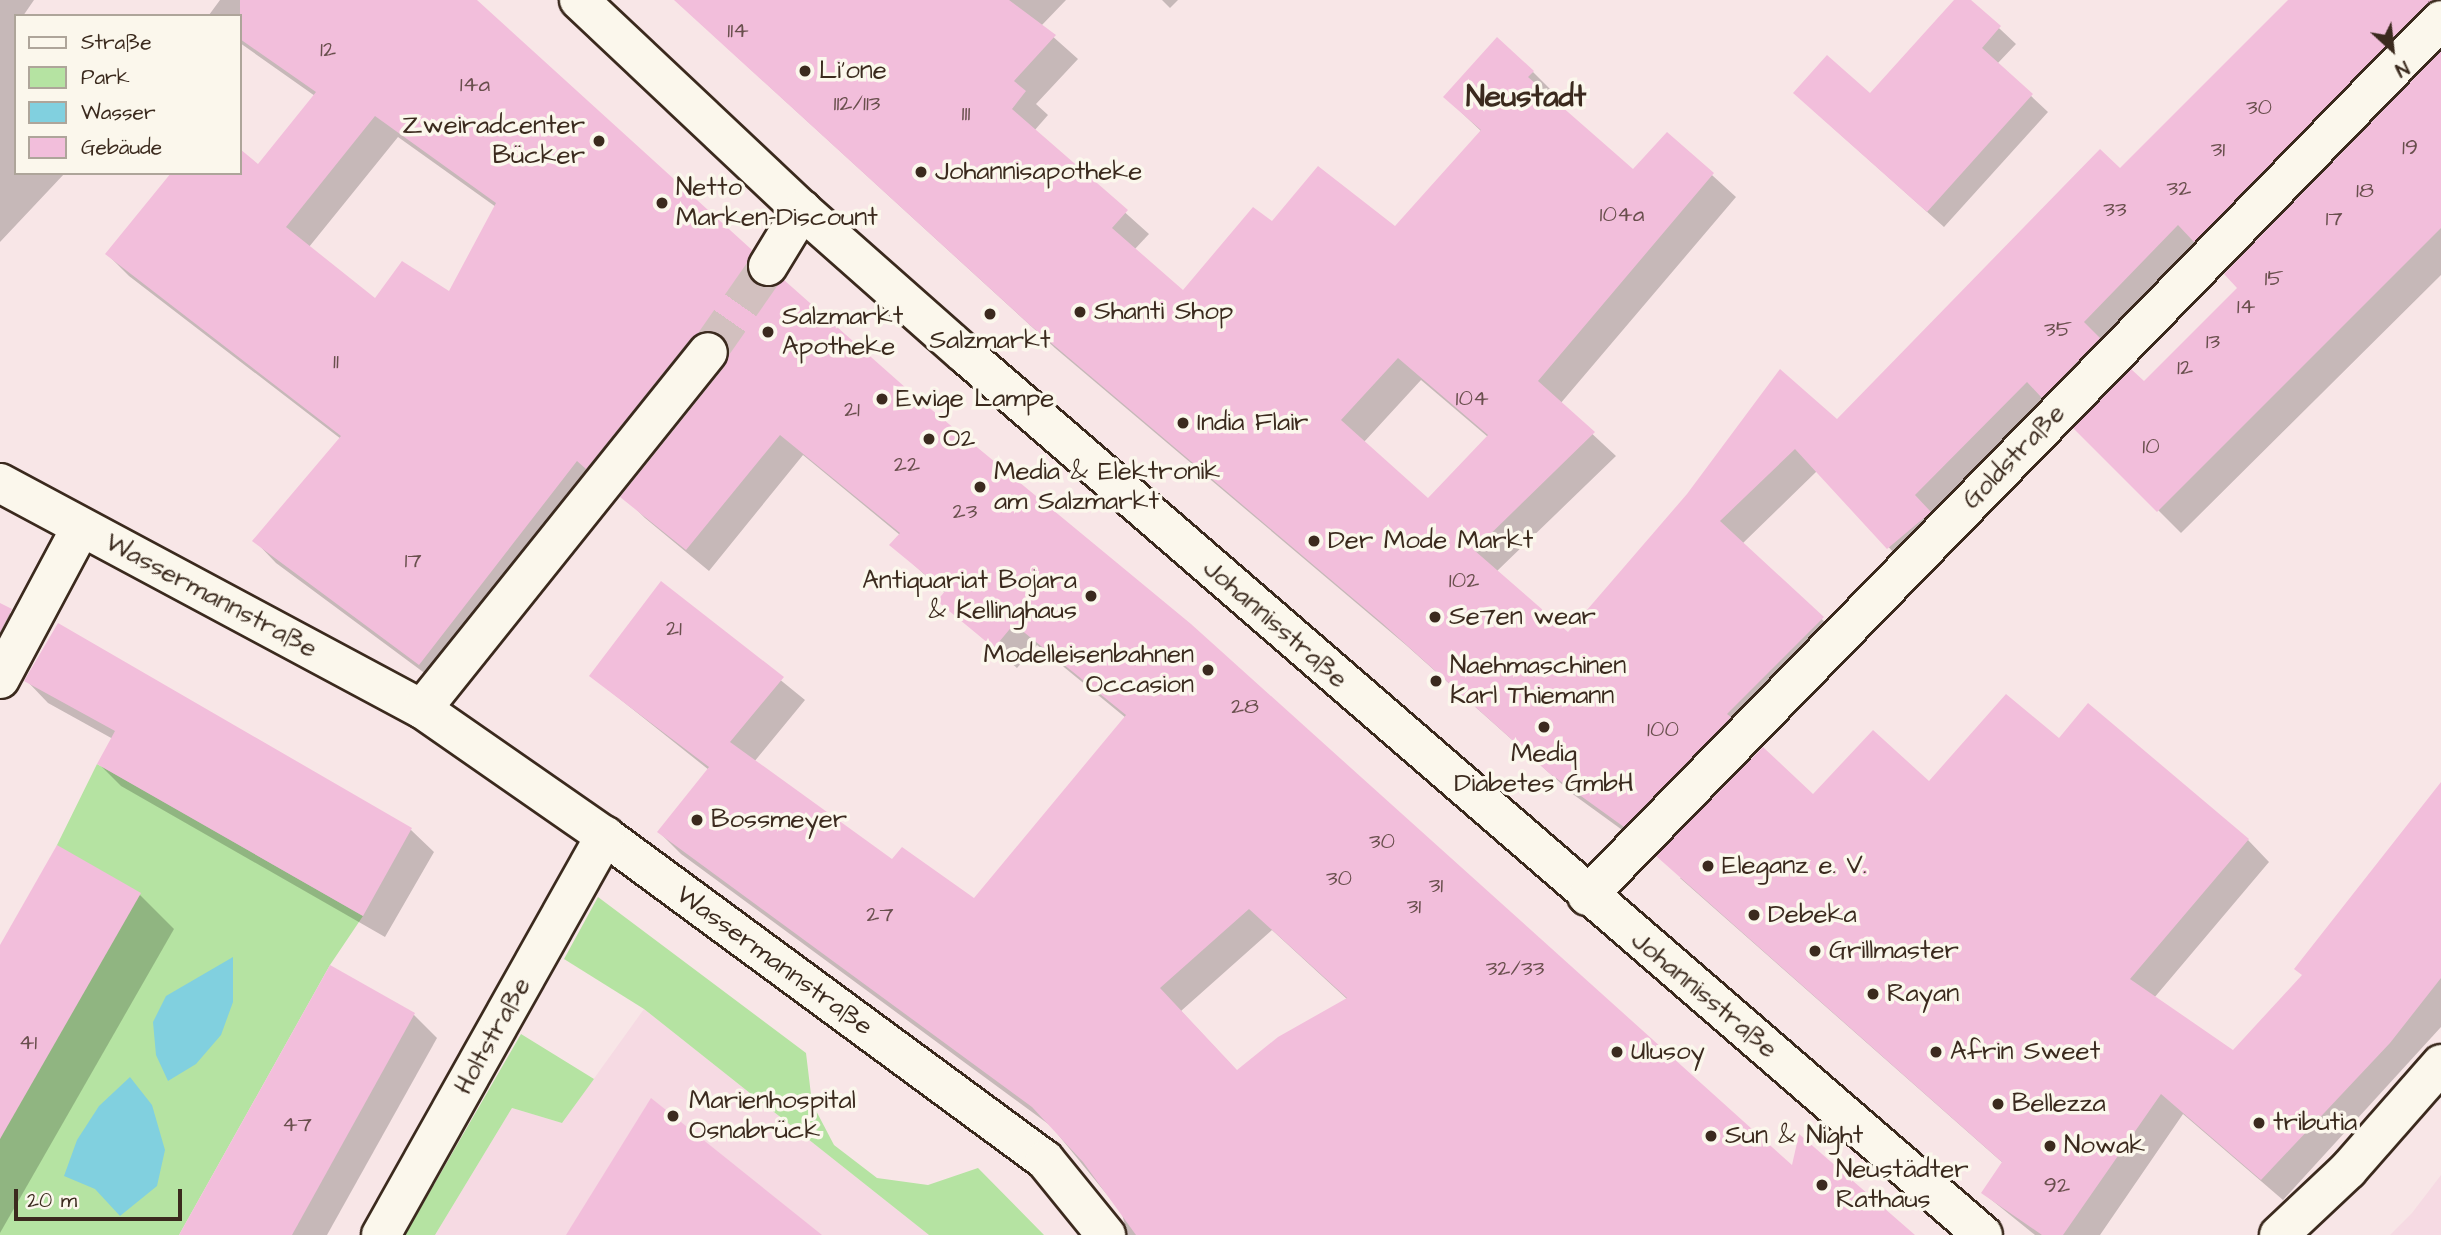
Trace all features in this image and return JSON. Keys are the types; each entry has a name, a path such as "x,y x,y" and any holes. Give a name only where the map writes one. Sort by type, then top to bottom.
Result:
{"street":[{"name":"Johannisstraße","path":"579,0 802,210 1587,896 1983,1235"},
{"name":"Goldstraße","path":"1587,896 2441,20"},
{"path":"768,266 802,210"},
{"path":"422,709 708,352"},
{"name":"Wassermannstraße","path":"0,483 422,709 604,836 1045,1160 1106,1235"},
{"path":"0,679 81,527"},
{"name":"Holtstraße","path":"381,1235 604,836"},
{"path":"2279,1235 2348,1170 2441,1064"}],"shaded area":[{"name":"Marienhospital Osnabrück","path":"644,1009 929,1235 435,1235 512,1108 562,1123"},
{"path":"2441,1175 2441,1235 2390,1235 2412,1213"}],"green space":[{"path":"97,764 363,916 330,965 179,1235 0,1235 0,1139 57,845"},
{"path":"598,897 806,1053 812,1103 834,1145 877,1178 928,1185 978,1168 1044,1235 929,1235 644,1009 564,959"},
{"path":"521,1034 594,1079 562,1123 512,1108 435,1235 405,1235"}],"water":[{"path":"233,957 233,1002 221,1035 196,1064 168,1081 156,1055 153,1022 166,996"},
{"path":"130,1077 152,1105 165,1150 157,1186 120,1216 95,1189 64,1176 77,1140 99,1106"}],"building":[{"path":"240,0 477,0 752,250 746,266 756,284 768,288 784,280 915,396 1191,624 1792,1165 1799,1134 1915,1235 1136,1235 1083,1162 1032,1107 657,832 709,767 589,676 661,581 784,677 730,742 892,859 902,847 974,898 1126,715 1014,624 994,648 937,601 945,591 889,545 900,533 780,435 686,550 620,497 725,366 729,345 721,335 701,331 691,338 586,469 577,461 419,665 252,541 341,436 105,254 169,175 242,175 242,151 258,164 316,92 242,40","holes":["375,116 496,203 449,291 402,261 375,298 286,227","1249,909 1347,998 1278,1037 1237,1070 1160,988"]},
{"path":"674,0 1009,0 1056,35 1014,81 1026,91 1012,109 1128,210 1112,228 1183,290 1253,207 1272,221 1318,166 1395,226 1481,130 1443,97 1497,37 1534,71 1528,77 1633,169 1667,132 1714,173 1538,381 1595,432 1474,550 1568,632 1687,494 1780,369 1837,419 2100,149 2120,168 2288,0 2433,0 2194,242 2178,225 2084,322 2100,338 2042,398 2027,382 1915,495 1931,512 1887,549 1795,449 1720,521 1824,617 1727,714 1731,717 1624,827 1549,773 1382,623 1030,325","holes":["1398,358 1488,435 1428,498 1341,420"]},
{"path":"1954,0 1971,0 2001,26 1982,48 2033,94 1927,212 1793,93 1827,55 1870,93"},
{"path":"2441,51 2441,228 2157,512 2073,428 2131,369 2144,381 2237,288 2224,274"},
{"path":"0,603 12,609 0,632"},
{"path":"58,623 412,828 363,916 97,764 115,731 24,681"},
{"path":"2006,694 2059,738 2088,703 2249,839 2130,979 2233,1050 2302,975 2294,969 2441,782 2441,978 2390,1043 2261,1180 2161,1094 2063,1235 2042,1235 1981,1193 2002,1162 1656,856 1763,747 1813,794 1873,730 1929,781"},
{"path":"57,845 141,893 0,1139 0,945"},
{"path":"330,965 415,1013 292,1235 179,1235"},
{"path":"651,1098 822,1235 566,1235"}],"tunnel":[{"path":"708,352 768,266"}],"place":[{"name":"Li'one","path":"805,71"},
{"name":"Zweiradcenter Bücker","path":"599,141"},
{"name":"Johannisapotheke","path":"921,172"},
{"name":"Netto Marken-Discount","path":"662,203"},
{"name":"Shanti Shop","path":"1080,312"},
{"name":"Salzmarkt","path":"990,314"},
{"name":"Salzmarkt Apotheke","path":"768,332"},
{"name":"Ewige Lampe","path":"882,399"},
{"name":"India Flair","path":"1183,423"},
{"name":"O2","path":"929,439"},
{"name":"Media & Elektronik am Salzmarkt","path":"980,487"},
{"name":"Der Mode Markt","path":"1314,541"},
{"name":"Antiquariat Bojara & Kellinghaus","path":"1091,596"},
{"name":"Se7en wear","path":"1435,617"},
{"name":"Modelleisenbahnen Occasion","path":"1208,670"},
{"name":"Naehmaschinen Karl Thiemann","path":"1436,681"},
{"name":"Mediq Diabetes GmbH","path":"1544,727"},
{"name":"Bossmeyer","path":"697,820"},
{"name":"Eleganz e. V.","path":"1708,866"},
{"name":"Debeka","path":"1754,915"},
{"name":"Grillmaster","path":"1815,951"},
{"name":"Rayan","path":"1873,994"},
{"name":"Ulusoy","path":"1617,1052"},
{"name":"Afrin Sweet","path":"1936,1052"},
{"name":"Bellezza","path":"1998,1104"},
{"name":"Marienhospital Osnabrück","path":"673,1116"},
{"name":"tributia","path":"2259,1123"},
{"name":"Sun & Night","path":"1711,1136"},
{"name":"Nowak","path":"2050,1146"},
{"name":"Neustädter Rathaus","path":"1822,1185"}],"district":[{"name":"Neustadt","path":"1526,97"}]}
